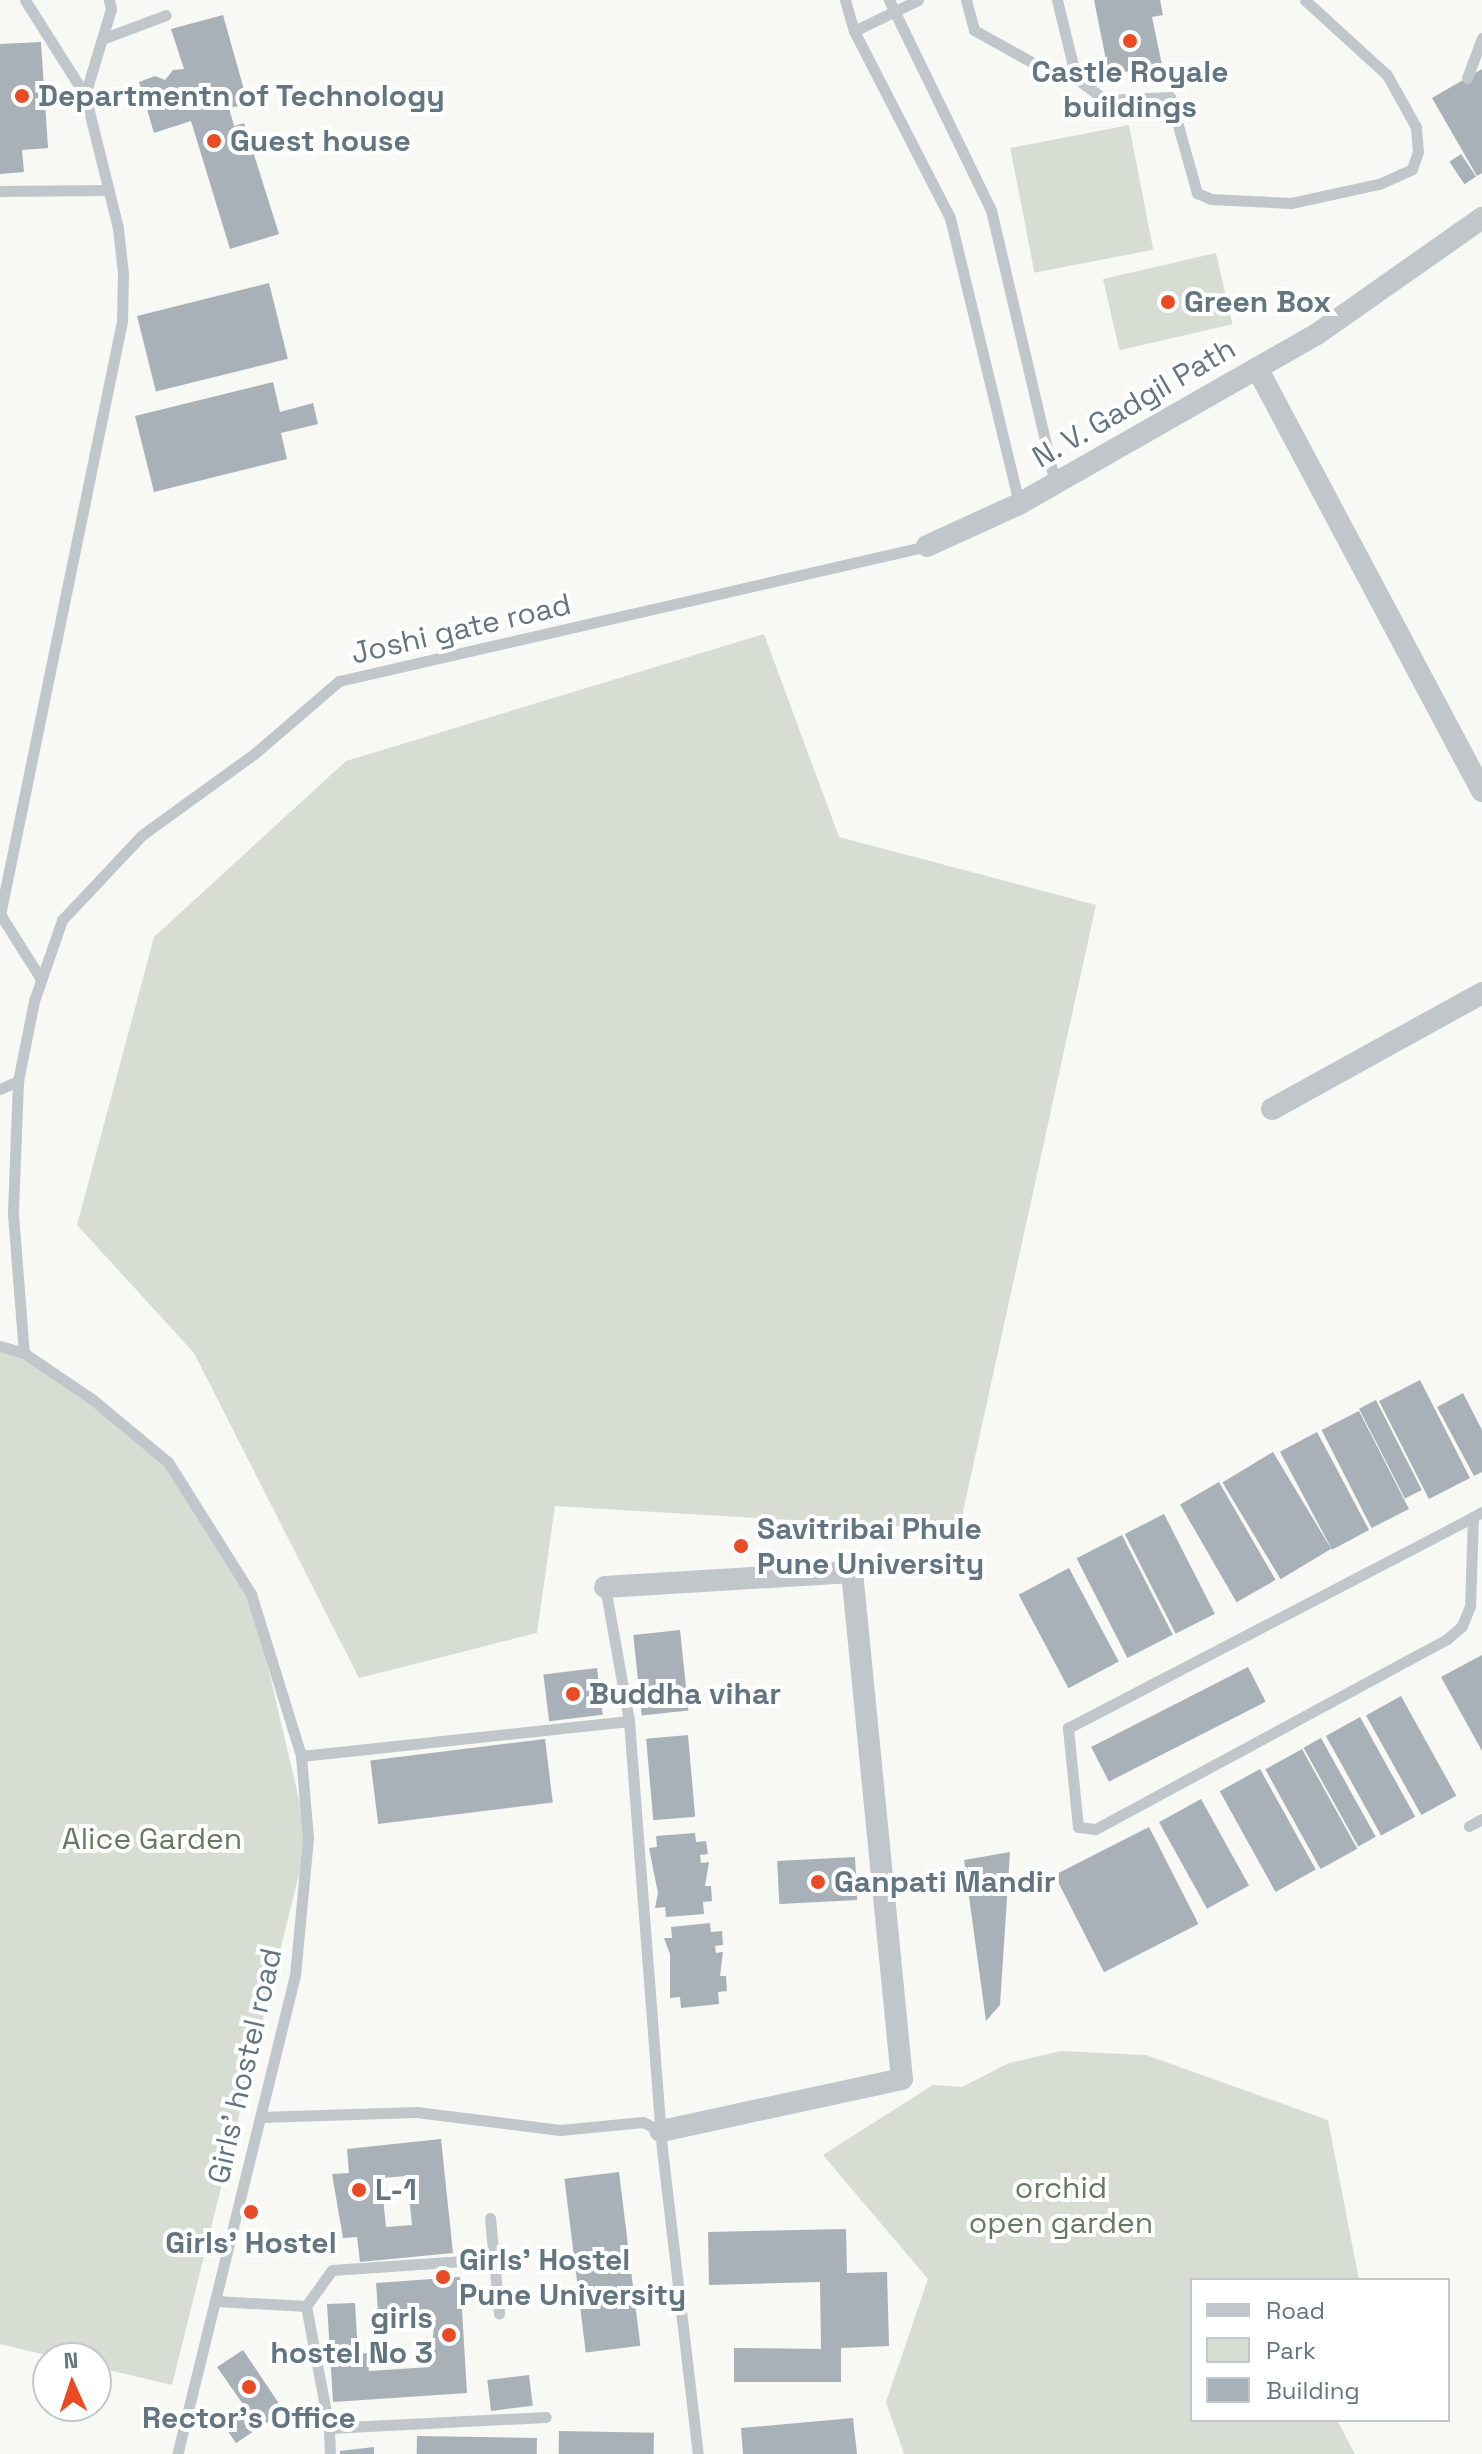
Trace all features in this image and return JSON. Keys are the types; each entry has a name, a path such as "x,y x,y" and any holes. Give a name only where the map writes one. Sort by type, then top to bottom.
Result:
{"street":[{"name":"N. V. Gadgil Path","path":"927,546 1019,504 1317,334 1482,218"},
{"path":"1257,368 1482,791"},
{"path":"1272,1109 1482,993"},
{"path":"605,1587 852,1572 902,2079 661,2131"}],"lane":[{"path":"25,0 85,95 109,190 123,274 122,321 0,915 41,979"},
{"path":"85,95 102,39 109,0"},
{"path":"845,0 854,31 950,218 1019,504"},
{"path":"854,31 891,6 918,0"},
{"path":"966,0 974,30 1037,65 1076,78 1105,100 1170,97 1197,193 1211,199 1291,203 1379,184 1412,169 1416,127 1387,75 1305,0"},
{"path":"1057,0 1076,78"},
{"path":"891,6 991,210 1055,483"},
{"path":"102,39 166,15"},
{"path":"1467,78 1482,38"},
{"path":"0,191 109,190"},
{"name":"Joshi gate road","path":"24,1353 13,1214 18,1081 41,979 62,920 142,835 254,754 339,681 927,546"},
{"path":"0,1089 18,1081"},
{"name":"Girls' hostel road","path":"0,1346 24,1353 92,1399 168,1462 251,1594 301,1756 308,1838 295,1975 177,2454"},
{"path":"1478,1514 1470,1606 1462,1626 1447,1639 1095,1829 1078,1827 1068,1728 1478,1514"},
{"path":"605,1587 629,1721 661,2131 698,2454"},
{"path":"301,1756 629,1721"},
{"path":"1469,1826 1482,1819"},
{"path":"260,2117 416,2112 560,2130 643,2122 661,2131"},
{"path":"490,2218 499,2314"},
{"path":"330,2454 329,2428 306,2306 332,2270 493,2259"},
{"path":"215,2301 306,2306"},
{"path":"329,2428 546,2417"}],"green space":[{"path":"1129,125 1153,250 1034,273 1010,148"},
{"name":"Green Box","path":"1216,253 1232,324 1119,350 1103,279"},
{"path":"764,634 839,837 1096,905 959,1530 555,1506 537,1633 359,1678 194,1353 77,1225 154,937 346,761"},
{"name":"Alice Garden","path":"0,1346 24,1353 168,1462 251,1594 308,1838 172,2385 112,2371 112,2342 32,2342 32,2352 0,2344"},
{"name":"orchid open garden","path":"1061,2051 1146,2055 1328,2120 1359,2278 1190,2278 1190,2422 1338,2422 1355,2454 904,2454 886,2402 928,2279 823,2155 933,2085 962,2087 1009,2063"}],"building":[{"name":"Castle Royale buildings","path":"1094,0 1160,0 1163,15 1152,17 1162,65 1109,75"},
{"path":"223,15 248,104 229,108 234,126 244,123 279,234 230,249 191,121 154,133 139,82 155,76 165,80 173,70 184,69 171,29"},
{"name":"Departmentn of Technology","path":"41,42 48,148 22,150 24,172 0,174 0,44"},
{"path":"1482,69 1482,173 1477,176 1432,98"},
{"path":"1461,154 1476,176 1464,184 1449,162"},
{"path":"269,283 288,359 156,392 137,316"},
{"path":"273,382 280,412 313,403 318,424 281,433 287,459 154,492 135,416"},
{"path":"1420,1380 1470,1478 1429,1499 1379,1401"},
{"path":"1463,1393 1482,1430 1482,1472 1474,1476 1437,1407"},
{"path":"1376,1400 1422,1490 1405,1499 1359,1409"},
{"path":"1359,1411 1409,1509 1372,1528 1322,1430"},
{"path":"1317,1432 1369,1530 1332,1550 1280,1452"},
{"path":"1273,1452 1331,1549 1281,1579 1222,1482"},
{"path":"1219,1482 1276,1580 1237,1602 1180,1504"},
{"path":"1164,1514 1215,1614 1176,1634 1125,1534"},
{"path":"1122,1535 1173,1635 1127,1658 1077,1558"},
{"path":"1069,1568 1119,1662 1068,1688 1019,1595"},
{"path":"680,1630 688,1711 642,1715 633,1635"},
{"path":"1482,1655 1482,1751 1441,1677"},
{"path":"1248,1667 1266,1702 1109,1782 1091,1747"},
{"name":"Buddha vihar","path":"597,1668 603,1715 549,1721 543,1675"},
{"path":"1401,1696 1456,1796 1421,1815 1366,1715"},
{"path":"1360,1717 1415,1817 1381,1836 1326,1736"},
{"path":"688,1735 695,1817 653,1820 646,1739"},
{"path":"1321,1738 1376,1837 1358,1847 1304,1748"},
{"path":"545,1739 553,1803 378,1824 370,1760"},
{"path":"1302,1749 1357,1849 1321,1869 1265,1769"},
{"path":"1260,1769 1316,1870 1276,1892 1220,1791"},
{"path":"1201,1799 1249,1886 1207,1909 1159,1822"},
{"path":"1149,1827 1198,1924 1104,1972 1055,1875"},
{"path":"695,1833 696,1842 706,1841 708,1854 700,1855 701,1863 709,1862 705,1886 711,1886 712,1901 703,1902 704,1914 666,1917 665,1907 655,1908 658,1893 649,1848 657,1847 656,1836"},
{"path":"1010,1852 1000,2005 986,2021 964,1860"},
{"name":"Ganpati Mandir","path":"855,1857 857,1900 779,1904 777,1861"},
{"path":"710,1923 711,1932 722,1931 723,1945 715,1946 716,1953 723,1952 720,1976 726,1976 727,1991 718,1992 719,2004 681,2008 680,1997 670,1998 670,1954 664,1938 672,1938 671,1927"},
{"name":"L-1","path":"441,2139 453,2253 360,2262 357,2237 343,2238 332,2174 349,2173 347,2149","holes":["407,2176 412,2225 386,2227 381,2178"]},
{"path":"619,2172 640,2346 586,2352 564,2179"},
{"path":"846,2229 847,2273 887,2272 889,2346 841,2348 841,2382 734,2382 734,2348 821,2349 820,2282 709,2285 708,2232"},
{"name":"girls hostel No 3","path":"460,2277 467,2393 333,2402 327,2304 355,2303 358,2354 367,2353 369,2371 430,2367 434,2326 411,2328 410,2310 378,2312 376,2283"},
{"name":"Rector's Office","path":"243,2350 284,2411 236,2443 222,2423 245,2407 217,2367"},
{"path":"529,2375 533,2406 491,2411 487,2380"},
{"path":"853,2418 857,2454 743,2454 741,2428"},
{"path":"559,2431 654,2433 654,2454 559,2454"},
{"path":"417,2436 537,2438 537,2454 417,2454"},
{"path":"374,2447 374,2454 340,2454 340,2451"}],"place":[{"name":"Castle Royale buildings","path":"1130,41"},
{"name":"Departmentn of Technology","path":"22,96"},
{"name":"Guest house","path":"214,141"},
{"name":"Green Box","path":"1168,302"},
{"name":"Savitribai Phule Pune University","path":"741,1546"},
{"name":"Buddha vihar","path":"573,1694"},
{"name":"Ganpati Mandir","path":"818,1882"},
{"name":"L-1","path":"359,2190"},
{"name":"Girls' Hostel","path":"251,2212"},
{"name":"Girls' Hostel Pune University","path":"443,2277"},
{"name":"girls hostel No 3","path":"449,2335"},
{"name":"Rector's Office","path":"249,2387"}]}
